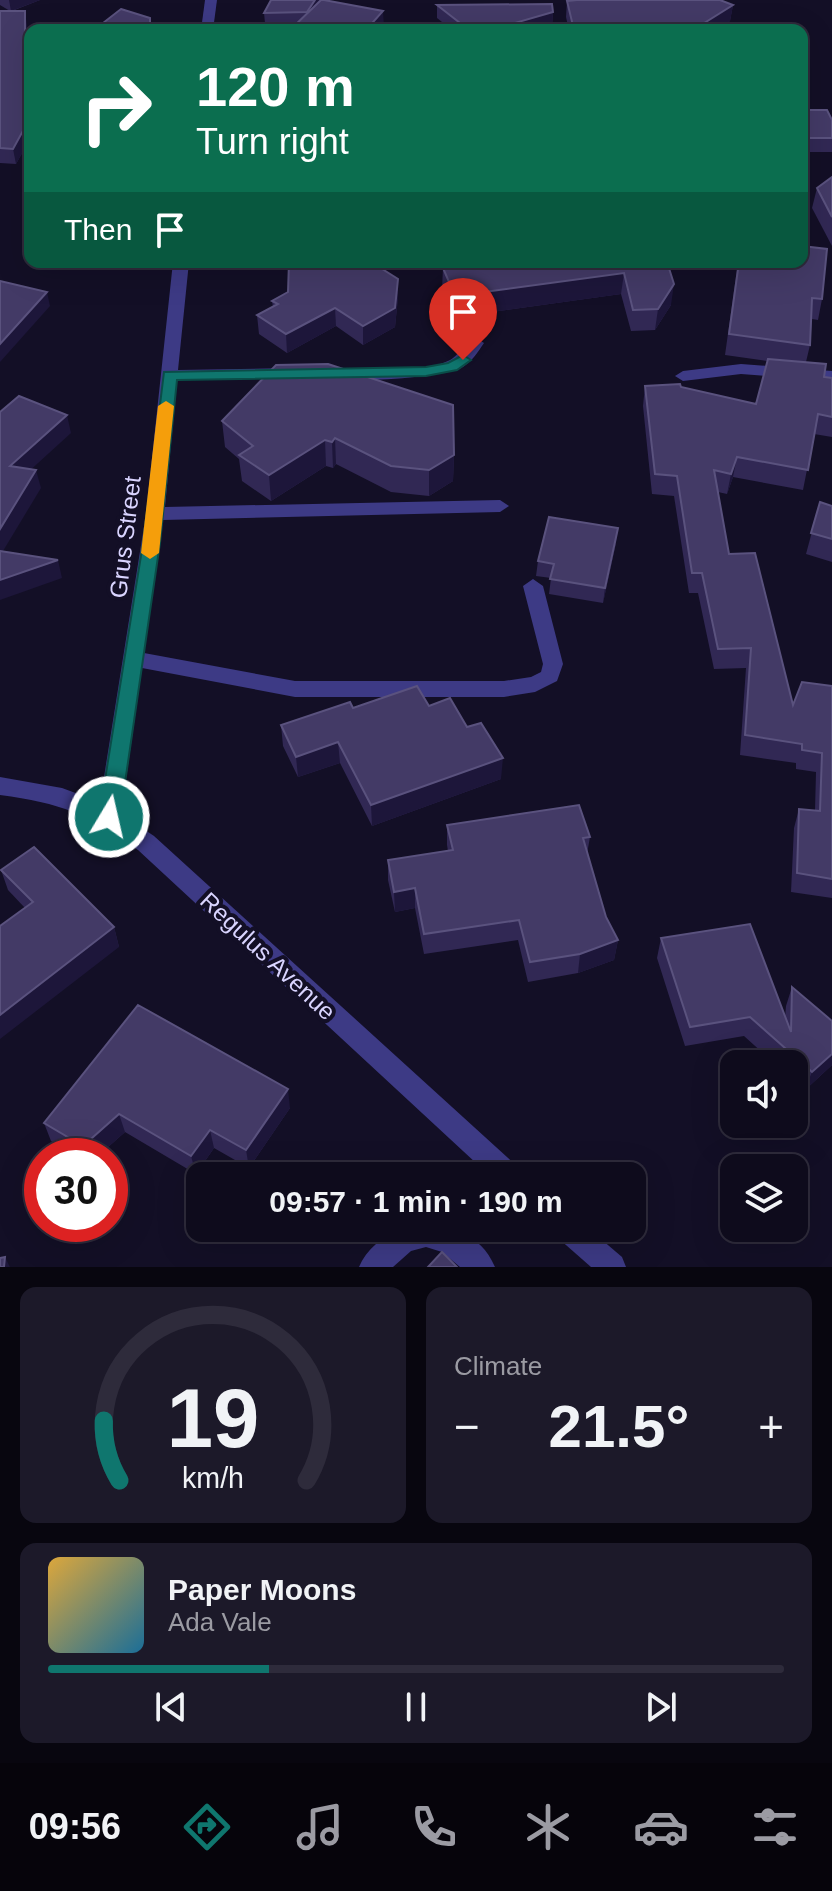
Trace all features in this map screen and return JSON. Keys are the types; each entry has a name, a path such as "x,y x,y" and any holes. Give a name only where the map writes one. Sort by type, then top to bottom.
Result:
{"street":[{"path":"208,24 211,0"},
{"name":"Grus Street","path":"109,817 136,659 155,514 180,268"},
{"path":"169,375 426,371 452,367 463,360 476,343"},
{"path":"683,376 741,369 832,376"},
{"path":"155,514 500,506"},
{"path":"136,659 295,689 490,690 535,684 550,676 553,664 533,586"},
{"name":"Regulus Avenue","path":"0,786 58,794 83,802 146,843 494,1162"},
{"path":"373,1267 397,1241 423,1232 447,1240 481,1267"},
{"path":"584,1242 612,1267"}],"building":[{"path":"271,0 315,0 307,12 264,13"},
{"path":"321,0 383,11 371,24 296,24"},
{"path":"720,0 733,5 703,24 573,24 567,1"},
{"path":"552,4 553,12 512,24 461,24 437,5"},
{"path":"121,9 150,18 150,24 103,23"},
{"path":"0,11 25,11 24,129 13,149 0,148"},
{"path":"808,110 827,110 832,120 832,138 808,138"},
{"path":"832,177 832,217 817,188"},
{"path":"808,247 827,249 822,299 812,298 810,345 729,334 738,268 808,268"},
{"path":"289,268 381,268 398,279 395,308 363,326 335,308 286,334 257,315 278,304 272,301 288,292"},
{"path":"443,268 669,268 674,284 658,309 633,310 624,273 455,296"},
{"path":"0,281 47,292 0,344"},
{"path":"768,359 826,364 824,377 832,378 832,417 818,414 808,470 737,457 731,474 714,470 729,554 755,553 793,705 802,682 832,686 832,879 797,873 799,809 820,811 822,753 802,750 802,744 745,735 751,648 718,649 702,573 692,573 677,476 655,474 645,386 680,384 681,387 756,404"},
{"path":"328,364 453,405 454,455 429,470 391,466 335,438 332,442 325,440 269,475 239,455 253,446 222,421 276,365"},
{"path":"19,396 67,415 10,466 36,470 0,529 0,412"},
{"path":"820,502 832,506 832,539 811,533"},
{"path":"549,517 618,528 605,588 550,579 554,564 538,561"},
{"path":"0,551 58,560 0,580"},
{"path":"417,686 429,706 450,698 467,727 481,723 503,758 371,805 338,742 296,757 281,725 350,702 353,708"},
{"path":"579,805 590,837 583,838 606,917 618,940 580,954 530,962 519,920 424,934 415,888 394,892 388,860 453,850 447,825"},
{"path":"34,847 114,927 0,1015 0,926 33,902 1,870"},
{"path":"750,924 791,1032 792,987 832,1021 832,1054 812,1072 808,1068 808,1050 787,1050 750,1017 690,1027 661,938"},
{"path":"138,1005 288,1089 246,1150 210,1130 191,1156 119,1114 92,1138 69,1138 44,1123"},
{"path":"442,1252 457,1267 428,1267"},
{"path":"5,1257 4,1267 0,1267 0,1258"}],"slow traffic":[{"path":"150,553 166,406"}],"route":[{"path":"109,817 136,659 169,375 426,371 452,367 463,360"}]}
